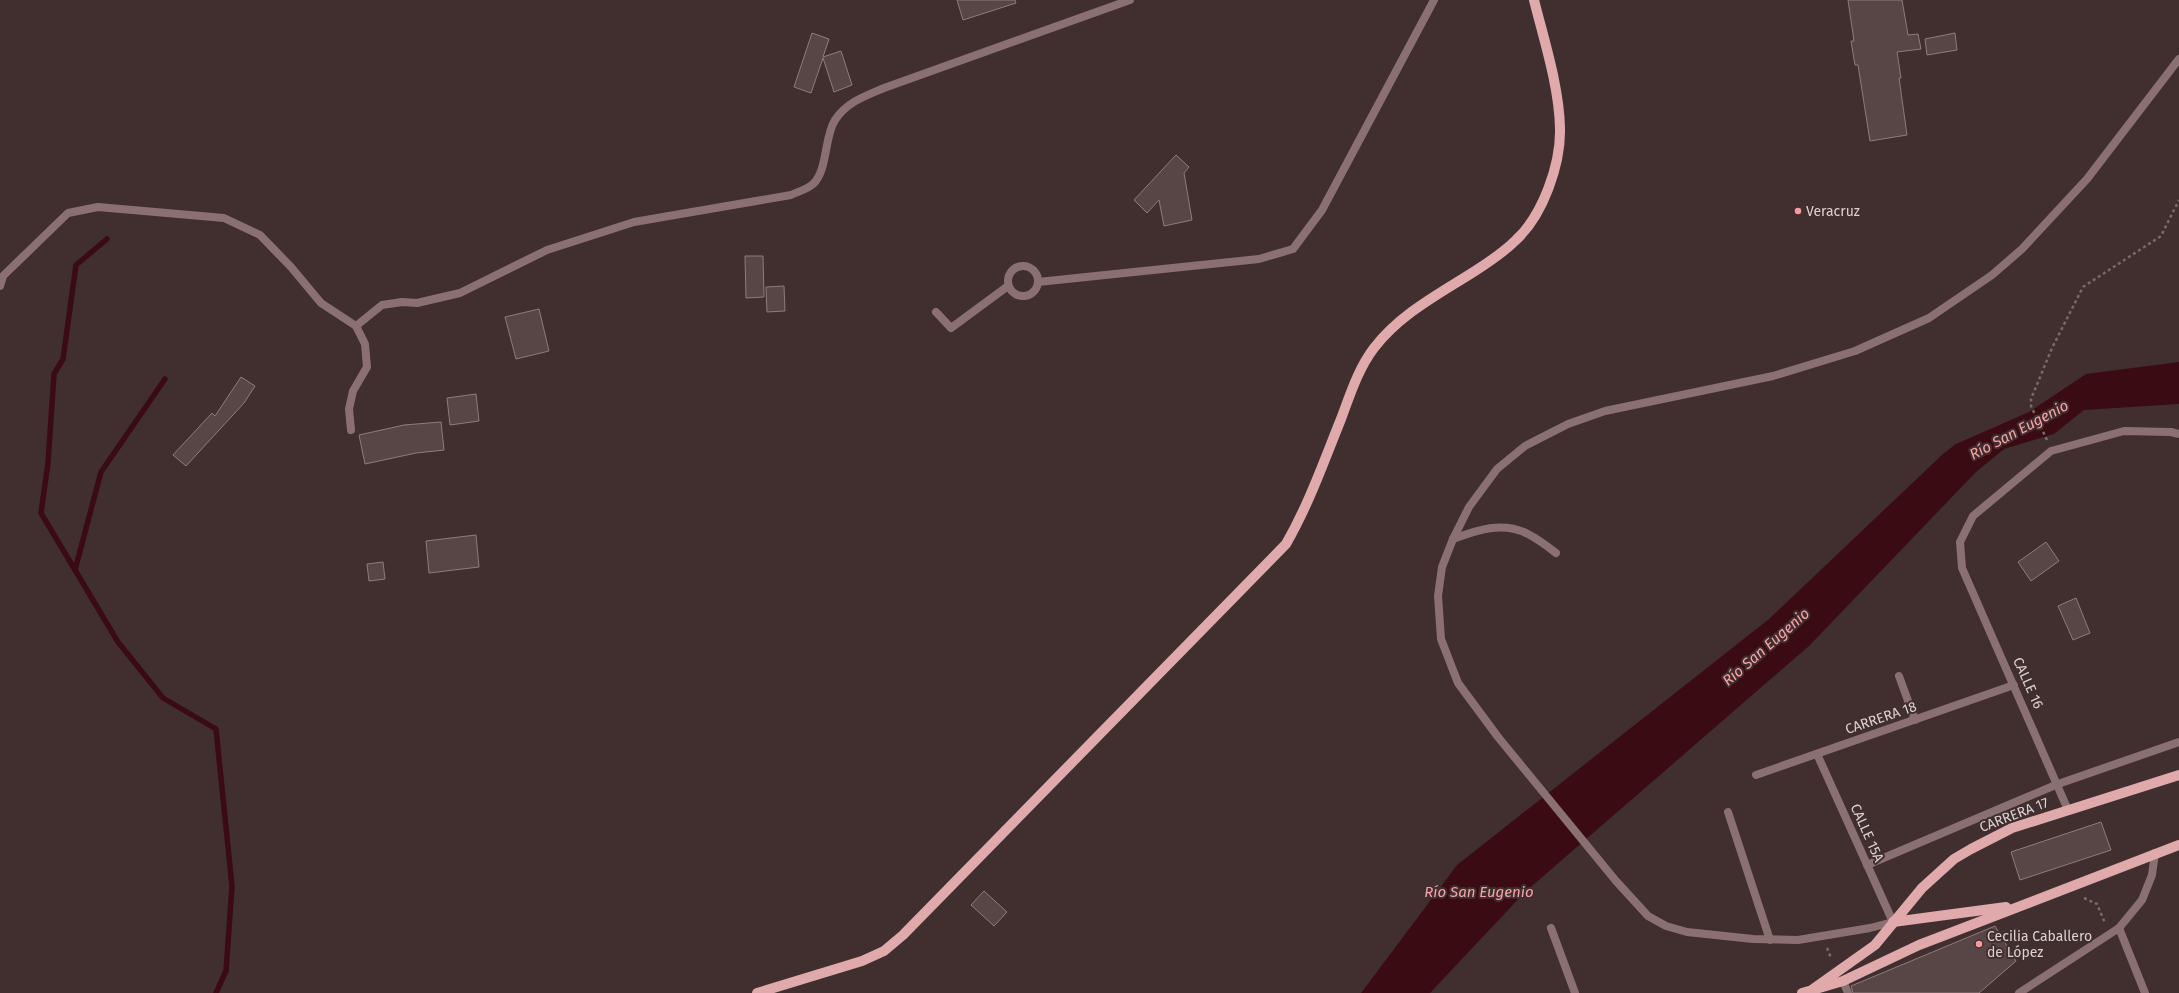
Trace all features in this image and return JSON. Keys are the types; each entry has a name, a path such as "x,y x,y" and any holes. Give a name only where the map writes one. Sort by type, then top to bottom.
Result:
{"main road":[{"path":"757,993 862,961 884,951 903,935 1286,544 1311,496 1358,376 1373,349 1404,316 1496,258 1517,240 1528,227 1546,194 1560,150 1560,127 1558,106 1534,0"},
{"name":"CARRERA 17","path":"1813,989 1837,970 1854,962 1875,945 1893,922 1934,876 1971,849 2012,828 2179,775"},
{"name":"CARRERA 17","path":"1802,993 1843,981 1919,945 2155,852 2179,845"},
{"path":"1893,922 2022,905"}],"street":[{"path":"356,326 382,305 402,302 417,303 460,293 547,250 634,222 791,195 813,184 821,169 826,143 835,120 852,102 884,88 1130,0"},
{"path":"1038,282 1259,259 1293,249 1322,210 1434,0"},
{"path":"1893,922 1821,937 1798,940 1770,940 1687,932 1666,926 1648,916 1616,881 1498,737 1458,683 1441,639 1438,596 1442,567 1453,538 1469,507 1497,468 1525,446 1568,424 1605,411 1773,376 1855,351 1929,318 1992,274 2022,249 2087,179 2179,59"},
{"path":"0,286 4,276 68,213 98,207 224,218 260,235 291,267 321,303 356,326 365,344 367,367 353,391 350,409 351,430"},
{"path":"1018,266 1030,267 1038,276 1038,282 1033,293 1022,296 1011,291 1008,286 1009,274 1018,266"},
{"path":"936,312 951,328 1008,286"},
{"name":"CALLE 16","path":"2068,810 2058,784 1962,568 1960,542 1973,516 2051,451 2124,431 2170,432 2179,434"},
{"path":"1453,538 1474,531 1497,526 1527,533 1556,553"},
{"path":"1899,676 1916,720"},
{"name":"CARRERA 18","path":"1756,775 2014,685"},
{"path":"1867,865 2058,784 2179,742"},
{"name":"CALLE 15A","path":"1817,754 1893,922"},
{"path":"1728,812 1770,940"},
{"path":"2019,993 2119,928 2142,900 2152,875 2155,852"},
{"path":"1551,928 1575,993"},
{"path":"2119,928 2145,993"},
{"path":"1843,981 1848,993"}],"path":[{"path":"2046,439 2031,406 2031,399 2052,348 2083,287 2161,236 2179,200"},
{"path":"2079,899 2086,898 2097,904 2109,935"},
{"path":"1821,937 1837,970"}],"water":[{"name":"Río San Eugenio","path":"2179,362 2179,404 2084,410 2054,434 2004,449 1976,472 1809,646 1525,892 1430,993 1361,993 1457,865 1769,619 1943,454 1956,444 2029,412 2086,374"}],"building":[{"path":"957,0 1015,0 1016,3 963,20"},
{"path":"1848,0 1902,0 1908,35 1918,34 1921,49 1897,52 1907,135 1870,141 1858,65 1855,65 1851,41 1854,41"},
{"path":"812,33 829,39 823,57 841,51 852,85 834,92 823,58 811,93 794,87"},
{"path":"1955,33 1957,50 1927,55 1925,39"},
{"path":"1176,155 1189,167 1184,173 1192,220 1164,226 1159,200 1147,213 1134,200"},
{"path":"745,256 763,256 764,297 746,298"},
{"path":"784,286 785,311 767,312 766,287"},
{"path":"539,309 549,351 516,359 505,317"},
{"path":"241,377 255,386 244,403 186,466 173,455 212,413 215,416"},
{"path":"476,394 479,421 450,425 447,398"},
{"path":"441,422 444,450 416,453 365,464 359,435 404,425"},
{"path":"476,535 479,567 429,573 426,541"},
{"path":"2046,542 2059,561 2031,581 2018,562"},
{"path":"383,562 385,579 369,581 367,564"},
{"path":"2076,598 2090,633 2073,640 2058,606"},
{"path":"2101,822 2111,850 2020,880 2011,852"},
{"path":"984,891 1007,912 994,926 971,905"},
{"name":"Cecilia Caballero de López","path":"1995,926 2016,961 1979,993 1853,993 1851,986"}],"waterway":[{"path":"75,570 41,513 48,463 54,374 63,359 76,265 107,239"},
{"path":"165,379 101,472 75,570 118,642 163,698 216,729 232,886 226,971 216,993"}],"place":[{"name":"Veracruz","path":"1798,211"},
{"name":"Cecilia Caballero de López","path":"1979,944"}]}
